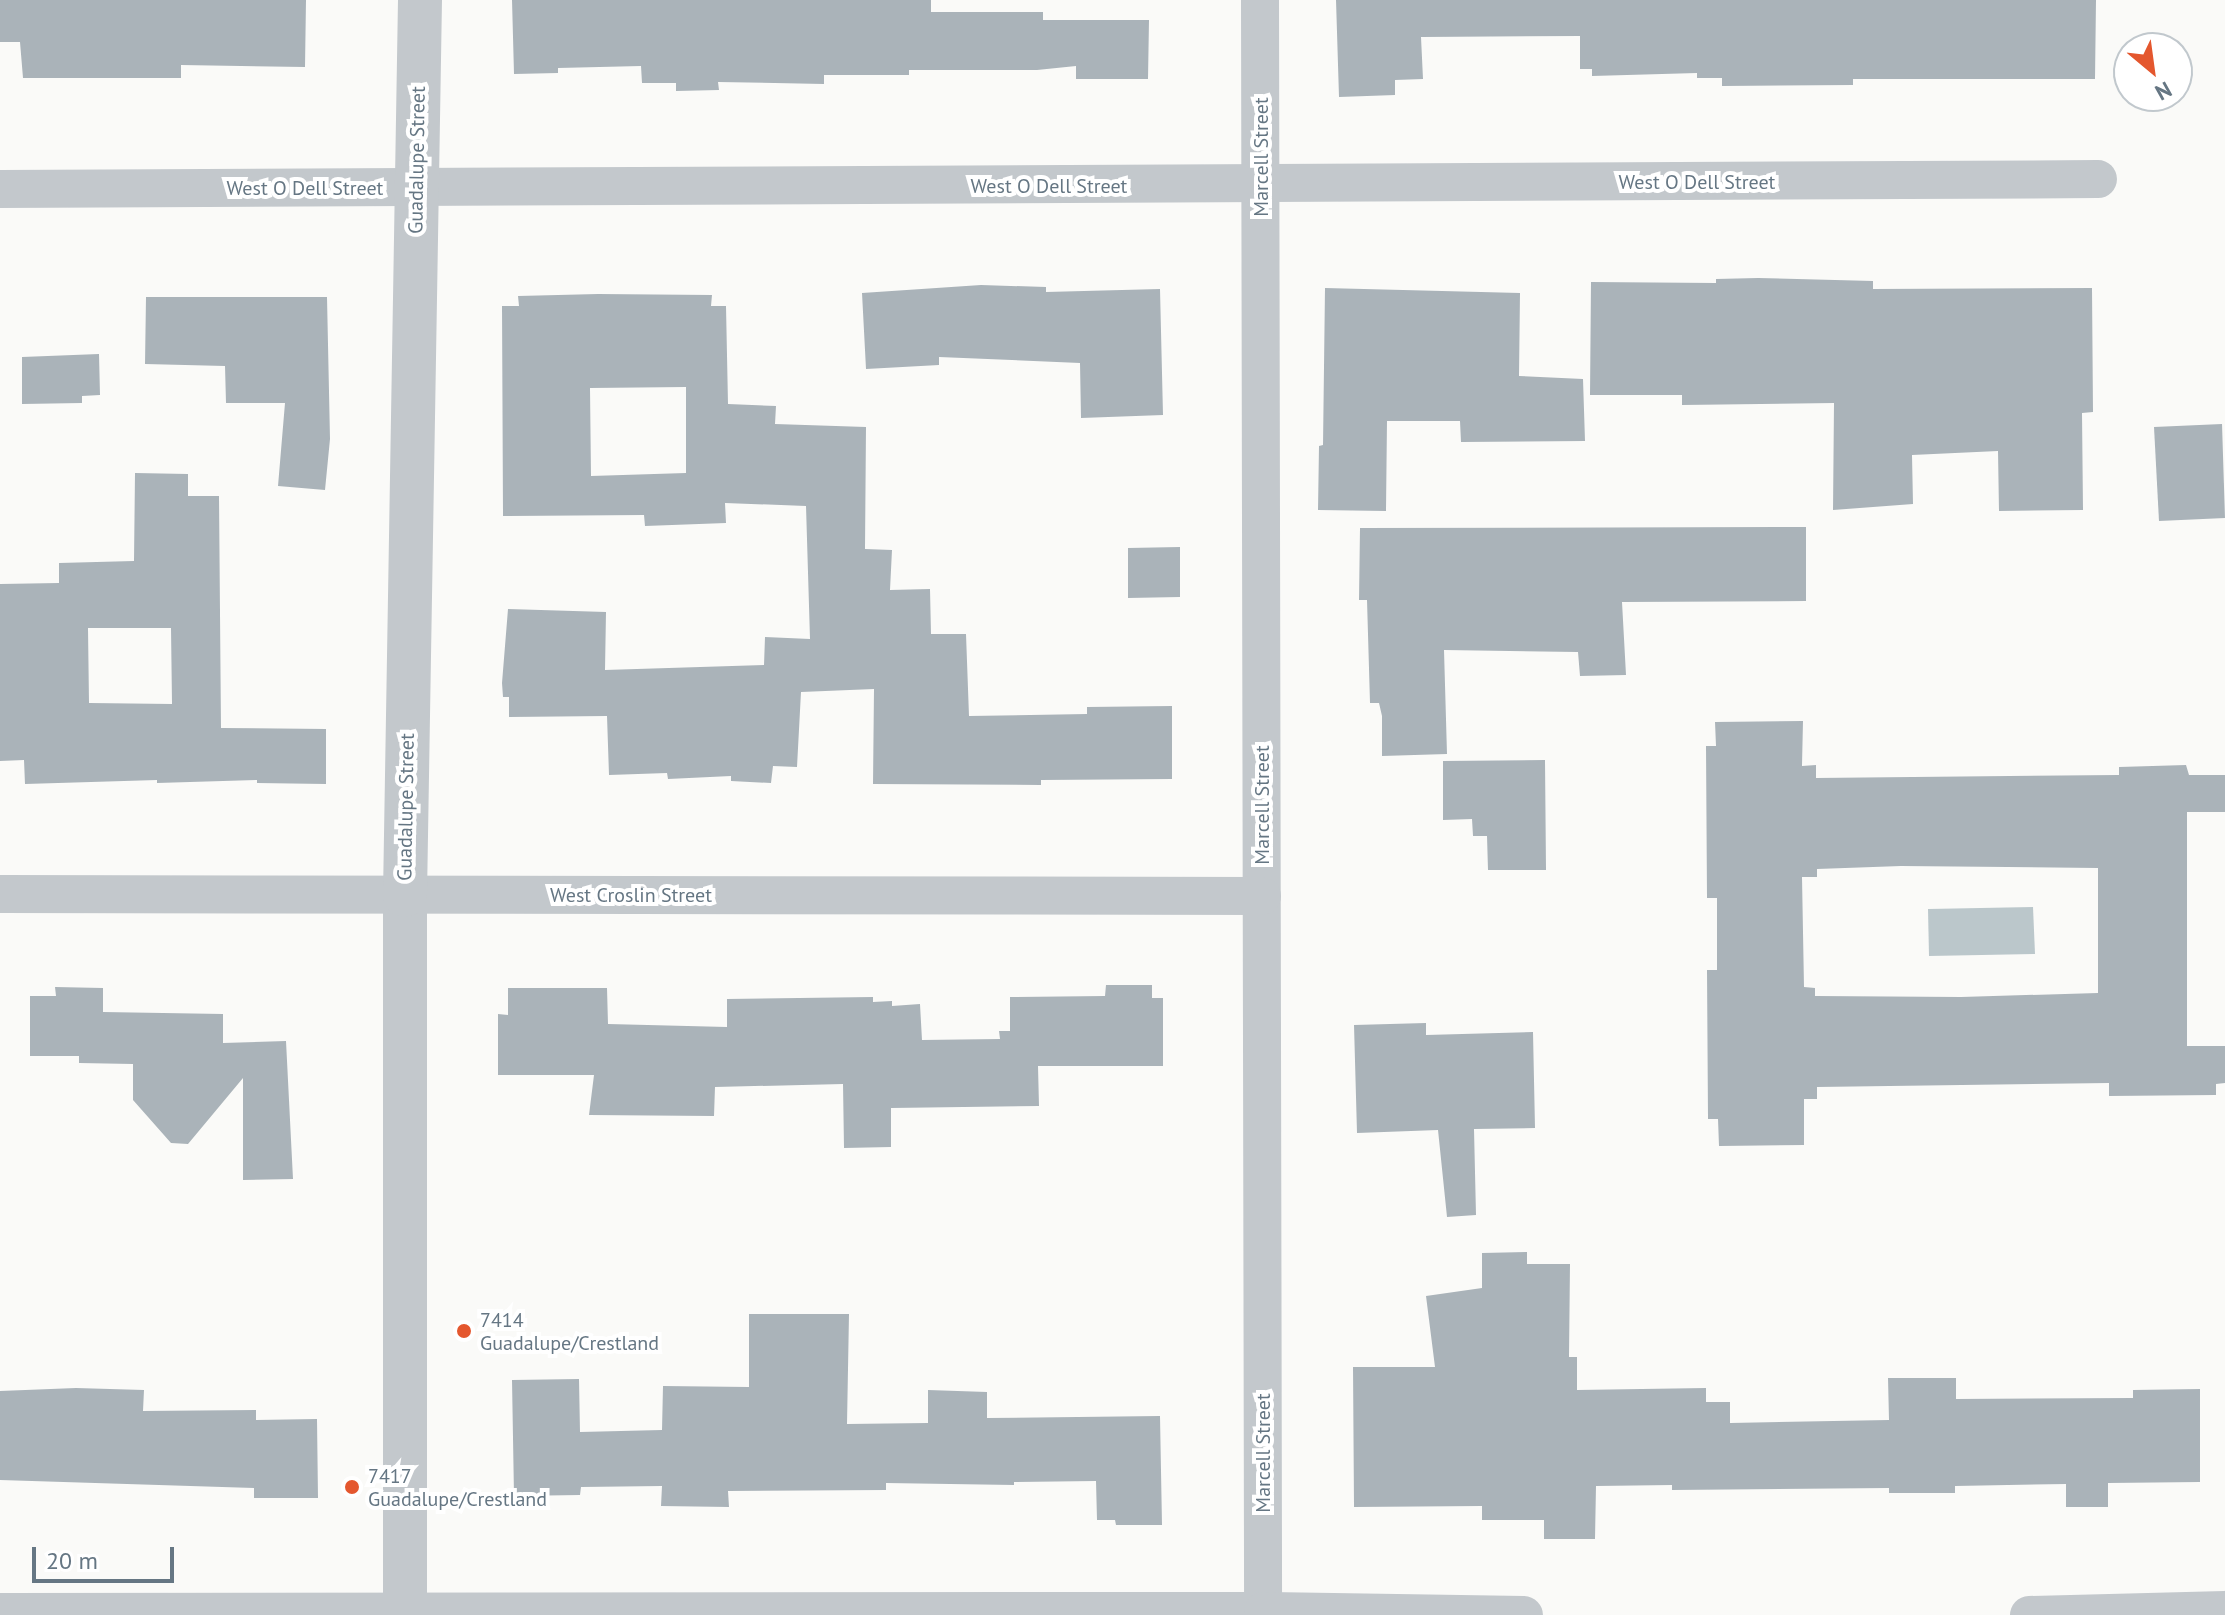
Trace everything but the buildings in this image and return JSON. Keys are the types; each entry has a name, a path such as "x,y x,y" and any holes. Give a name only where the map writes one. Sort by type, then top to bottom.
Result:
{"street":[{"name":"Guadalupe Street","path":"405,1614 405,895 420,0"},
{"name":"Marcell Street","path":"1260,0 1263,1611"},
{"name":"West O Dell Street","path":"0,189 2098,179"},
{"name":"West Croslin Street","path":"0,894 1262,896"},
{"path":"2029,1615 2225,1610"},
{"path":"9,1613 1263,1611 1524,1615"}],"shaded area":[{"path":"2033,907 2035,954 1929,956 1928,909"}],"place":[{"name":"7414 Guadalupe/Crestland","path":"464,1331"},
{"name":"7417 Guadalupe/Crestland","path":"352,1487"}]}
